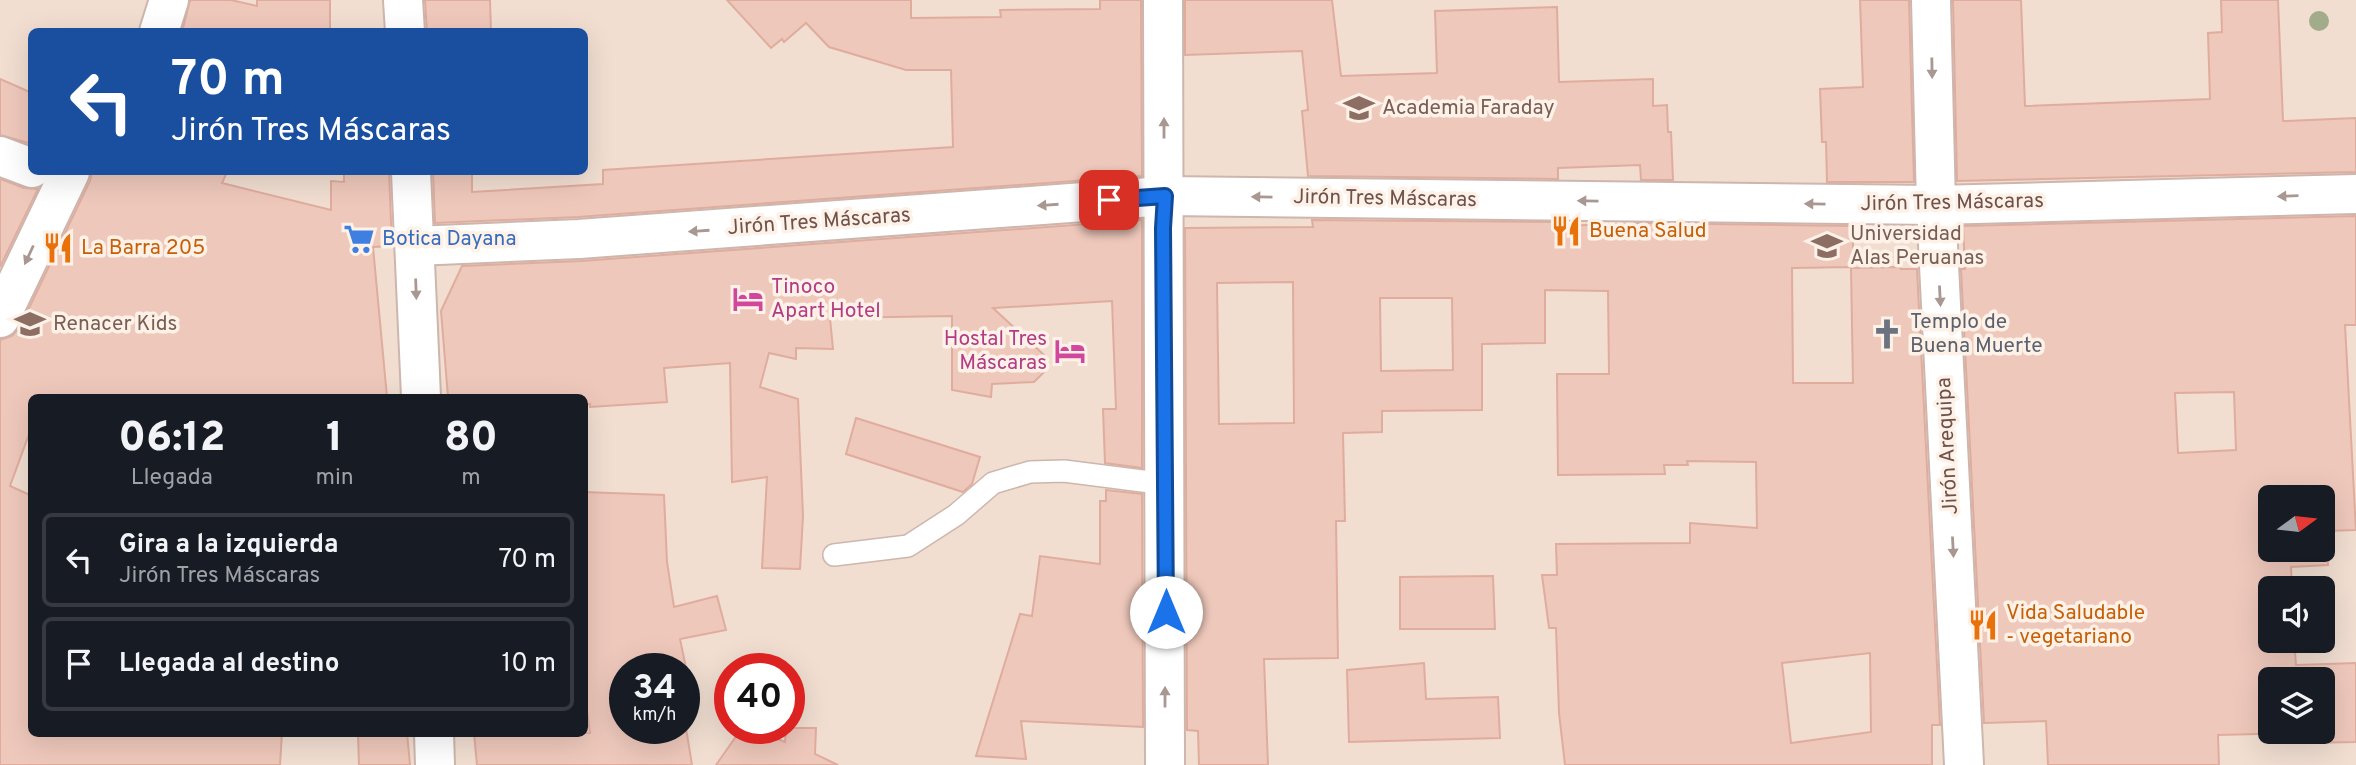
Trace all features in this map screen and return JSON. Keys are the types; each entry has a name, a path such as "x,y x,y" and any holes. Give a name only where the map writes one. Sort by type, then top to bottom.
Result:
{"street":[{"path":"160,28 169,0"},
{"path":"404,0 405,28"},
{"path":"1163,0 1165,765"},
{"name":"Jirón Arequipa","path":"1931,0 1936,205 1964,765"},
{"path":"0,156 28,165"},
{"path":"0,318 50,175"},
{"path":"411,175 421,394"},
{"name":"Jirón Tres Máscaras","path":"415,246 579,239 1165,196 1936,205 2356,194"},
{"path":"434,737 435,765"}],"lane":[{"path":"834,555 908,546 956,515 993,483 1030,472 1064,471 1166,484"}],"shaded area":[{"path":"0,0 2356,0 2356,765 0,765"}],"building":[{"path":"190,0 231,0 257,6 257,0 330,0 330,28 183,28"},
{"path":"425,0 490,0 491,28 427,28"},
{"path":"727,0 911,0 911,18 1001,17 1000,10 1100,9 1100,0 1141,0 1142,176 578,217 435,223 433,175 472,175 472,192 603,184 603,170 953,147 951,70 906,70 829,47 806,23 784,42 782,39 771,48"},
{"path":"1185,0 1332,0 1341,76 1437,73 1435,11 1557,7 1559,82 1653,79 1653,106 1667,105 1673,180 1641,180 1640,165 1558,168 1558,179 1308,176 1302,111 1308,110 1302,51 1185,55"},
{"path":"1860,0 1909,0 1914,182 1827,182 1820,89 1863,87"},
{"path":"1953,0 2021,0 2025,106 2210,99 2208,33 2222,32 2221,0 2278,0 2283,121 2356,118 2356,172 1957,181"},
{"path":"0,79 28,91 28,143 0,135"},
{"path":"91,175 226,175 222,183 331,210 331,181 344,182 344,175 389,175 392,246 373,247 387,394 28,394 28,437 10,486 28,494 28,737 282,737 280,765 0,765 0,340 12,336 20,327"},
{"path":"0,179 24,188 38,189 0,267"},
{"path":"2356,216 2356,325 2345,325 2356,530 2335,531 2335,485 2258,485 2258,562 2328,562 2328,565 2291,567 2291,576 2258,576 2258,653 2295,653 2296,665 2356,663 2356,742 2335,742 2335,667 2258,667 2258,734 2218,735 2219,765 2048,765 2046,721 1984,723 1961,269 1965,269 1963,226","holes":["2234,392 2236,450 2178,453 2175,393"]},
{"path":"1142,220 1142,468 1105,463 1103,409 1116,409 1112,301 993,308 1044,355 1045,371 1034,382 992,384 991,397 952,390 952,316 830,318 833,349 796,348 796,359 769,353 760,387 798,399 803,516 800,569 762,568 767,477 732,482 730,363 664,368 667,402 590,407 588,394 448,394 441,311 462,266 581,261"},
{"path":"1312,220 1560,222 1560,226 1643,223 1853,226 1853,267 1792,268 1793,383 1853,383 1851,268 1917,269 1940,725 1932,725 1932,765 1565,765 1559,713 1556,628 1549,628 1542,575 1557,575 1556,544 1690,543 1690,523 1757,528 1756,462 1687,461 1688,465 1664,465 1665,474 1558,475 1557,374 1609,374 1608,291 1545,290 1545,343 1482,344 1482,410 1382,411 1382,432 1343,433 1345,521 1336,521 1338,658 1264,659 1268,765 1199,765 1198,731 1187,730 1185,228 1313,227","holes":["1293,282 1294,423 1219,424 1217,283","1380,298 1452,298 1453,370 1381,371","1870,653 1871,732 1791,743 1782,663"]},
{"path":"856,418 980,457 972,484 963,492 846,454"},
{"path":"1106,490 1142,494 1143,727 1021,721 1026,759 976,756 1020,614 1032,616 1040,556 1100,564 1100,501 1106,501"},
{"path":"588,492 664,495 667,562 674,607 717,596 726,630 680,639 683,653 609,653 609,744 689,744 692,765 477,765 474,737 588,737"},
{"path":"1493,576 1495,629 1400,629 1400,577"},
{"path":"1424,663 1426,699 1498,697 1500,738 1349,742 1347,670"},
{"path":"805,728 816,728 815,754 838,765 716,765 731,744 805,744"},
{"path":"358,737 407,737 410,765 359,765"}],"place":[{"name":"Academia Faraday","path":"1359,108"},
{"name":"Buena Salud","path":"1566,231"},
{"name":"Botica Dayana","path":"359,239"},
{"name":"Universidad Alas Peruanas","path":"1827,246"},
{"name":"La Barra 205","path":"58,248"},
{"name":"Tinoco Apart Hotel","path":"748,299"},
{"name":"Renacer Kids","path":"30,324"},
{"name":"Templo de Buena Muerte","path":"1887,334"},
{"name":"Hostal Tres Máscaras","path":"1070,351"},
{"name":"Vida Saludable - vegetariano","path":"1983,625"}],"route":[{"path":"1109,200 1165,196 1166,612"}]}
